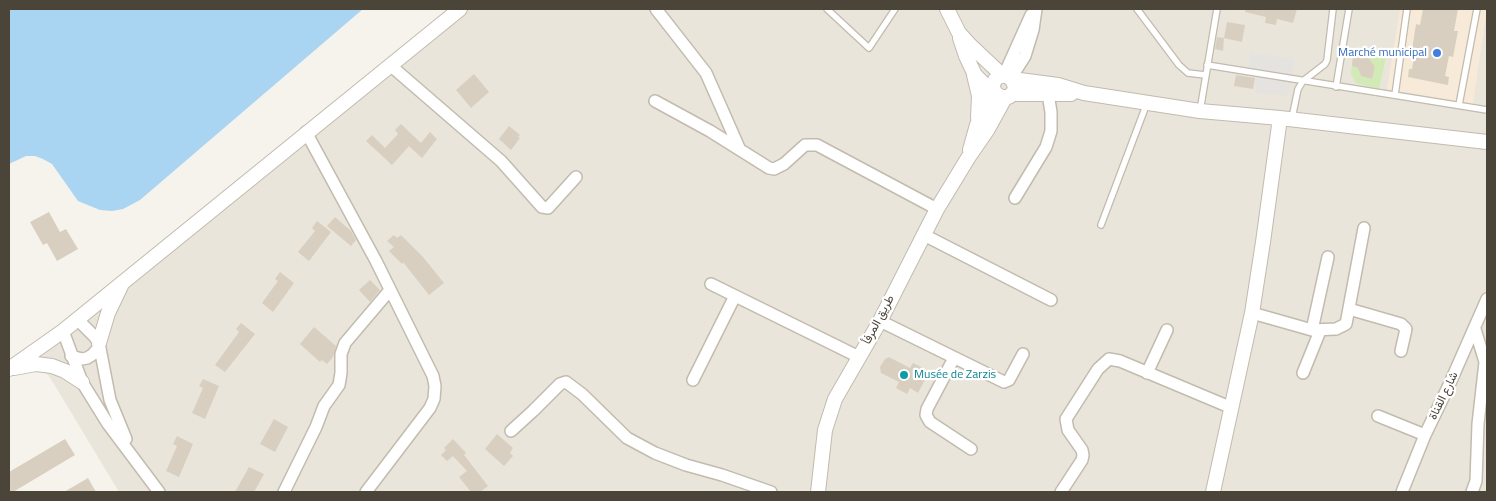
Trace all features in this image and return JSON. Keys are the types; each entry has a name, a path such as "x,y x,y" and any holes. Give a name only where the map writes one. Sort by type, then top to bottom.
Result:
{"street":[{"path":"10,369 63,331 460,9"},
{"path":"656,9 706,73 740,150"},
{"path":"947,9 959,33 978,96 977,125 968,158"},
{"path":"1008,77 1025,56 1033,30 1035,9"},
{"path":"959,33 979,56 1008,77 1015,87 1001,93 977,125"},
{"path":"390,65 501,161 542,207 548,208 576,177"},
{"path":"971,68 980,81 1001,93 1084,93"},
{"path":"968,158 988,129 1001,93 994,80 1008,77 1058,85 1084,93 1200,111 1487,142"},
{"path":"1015,198 1046,147 1051,131 1051,112 1048,94"},
{"path":"655,101 769,168 774,169 784,164 805,145 817,145 937,209"},
{"path":"1213,492 1252,313 1286,119"},
{"path":"306,132 358,226 433,376 435,386 434,399 430,408 366,492"},
{"name":"طريق المرفأ","path":"818,492 825,430 835,398 880,321 937,209 968,158"},
{"path":"1252,313 1316,330 1336,329 1346,324 1364,228"},
{"path":"924,235 1051,300"},
{"path":"1303,373 1316,330 1328,257"},
{"path":"72,356 82,359 87,358 92,355 99,345 108,313 122,283"},
{"path":"711,284 859,357"},
{"path":"284,492 316,427 324,406 339,385 341,354 345,343 390,290"},
{"path":"693,380 735,296"},
{"name":"شارع القناة","path":"1402,492 1425,435 1475,329 1487,299"},
{"path":"1348,309 1401,324 1406,329 1401,351"},
{"path":"76,320 94,336 99,345 110,400 121,429 138,463"},
{"path":"880,321 1004,382 1009,380 1022,354"},
{"path":"1472,492 1476,481 1478,424 1485,362 1475,329"},
{"path":"1147,373 1167,330"},
{"path":"63,331 82,382 108,424 158,492"},
{"path":"954,358 927,409 926,415 930,422 971,449"},
{"path":"1061,492 1082,460 1083,455 1082,450 1068,430 1066,419 1105,361 1113,358 1232,408"},
{"path":"10,369 36,364 52,366 65,371 82,382"},
{"path":"510,431 533,412 560,384 566,382 582,394 627,438 655,453 686,465 771,492"},
{"path":"1378,416 1425,435"}],"lane":[{"path":"827,9 869,48 895,9"},
{"path":"1138,9 1179,65 1188,73 1205,76"},
{"path":"1200,111 1217,9"},
{"path":"1286,119 1303,81 1325,64 1327,60 1333,9"},
{"path":"1336,86 1349,9"},
{"path":"1394,95 1408,9"},
{"path":"1459,105 1477,9"},
{"path":"1207,65 1487,110"},
{"path":"1101,225 1147,103"}],"shaded area":[{"path":"453,9 1487,9 1487,492 119,492 54,384 32,352"},
{"name":"Marché municipal","path":"1400,9 1487,9 1473,104 1387,89"},
{"path":"1250,52 1295,60 1287,96 1255,93 1257,70 1248,68"}],"green space":[{"path":"1354,49 1386,57 1379,89 1356,83 1351,74 1352,66 1358,68 1361,76 1372,79 1375,67 1368,57 1353,55"}],"water":[{"path":"9,9 363,9 140,200 123,209 112,211 100,210 78,201 52,164 43,159 35,156 26,156 9,164"}],"building":[{"path":"1245,9 1297,9 1293,23 1277,19 1276,25 1265,23 1266,17 1245,12"},
{"path":"1423,9 1458,9 1454,31 1458,31 1453,57 1449,56 1445,76 1449,77 1448,85 1408,77 1409,69 1412,69 1415,51 1412,50 1416,24 1420,25"},
{"path":"1227,22 1245,25 1242,42 1224,38"},
{"path":"1217,37 1224,38 1223,51 1215,49"},
{"path":"1353,55 1368,57 1375,67 1372,79 1361,76 1358,68 1352,66"},
{"path":"474,74 489,92 471,108 456,90"},
{"path":"1236,75 1255,78 1253,89 1234,86"},
{"path":"401,124 421,143 430,132 437,139 422,158 409,146 392,165 366,141 372,135 385,148 398,134 395,130"},
{"path":"509,126 520,135 518,137 520,138 511,150 499,139"},
{"path":"49,212 60,232 66,229 78,249 57,261 47,243 43,245 30,222"},
{"path":"335,217 351,231 356,240 351,246 327,226"},
{"path":"317,221 331,232 309,261 298,252 315,231 312,228"},
{"path":"394,235 397,238 401,235 423,257 444,283 429,295 403,262 402,264 389,251 394,247 387,241"},
{"path":"280,272 294,283 273,312 262,303 278,281 275,279"},
{"path":"370,280 380,290 370,302 359,290"},
{"path":"241,323 255,334 225,372 215,365 239,332 236,329"},
{"path":"314,327 336,346 333,357 327,364 322,360 320,362 300,344"},
{"name":"Musée de Zarzis","path":"889,357 910,368 913,363 923,368 920,373 927,376 918,393 910,388 907,394 896,388 899,382 881,373 880,367 885,359"},
{"path":"203,379 219,386 205,419 192,413 203,388 199,386"},
{"path":"274,419 288,427 275,452 260,444"},
{"path":"497,434 513,448 510,453 513,456 504,466 485,449"},
{"path":"177,436 193,444 179,477 166,471 177,446 173,444"},
{"path":"65,439 75,455 13,492 9,492 9,472"},
{"path":"453,439 466,453 464,455 488,486 480,492 471,492 459,477 467,471 453,456 447,461 441,455 446,450 444,448"},
{"path":"249,467 264,474 254,492 235,492"},
{"path":"88,478 96,492 64,492"}],"place":[{"name":"Marché municipal","path":"1437,53"},
{"name":"Musée de Zarzis","path":"904,375"}]}
